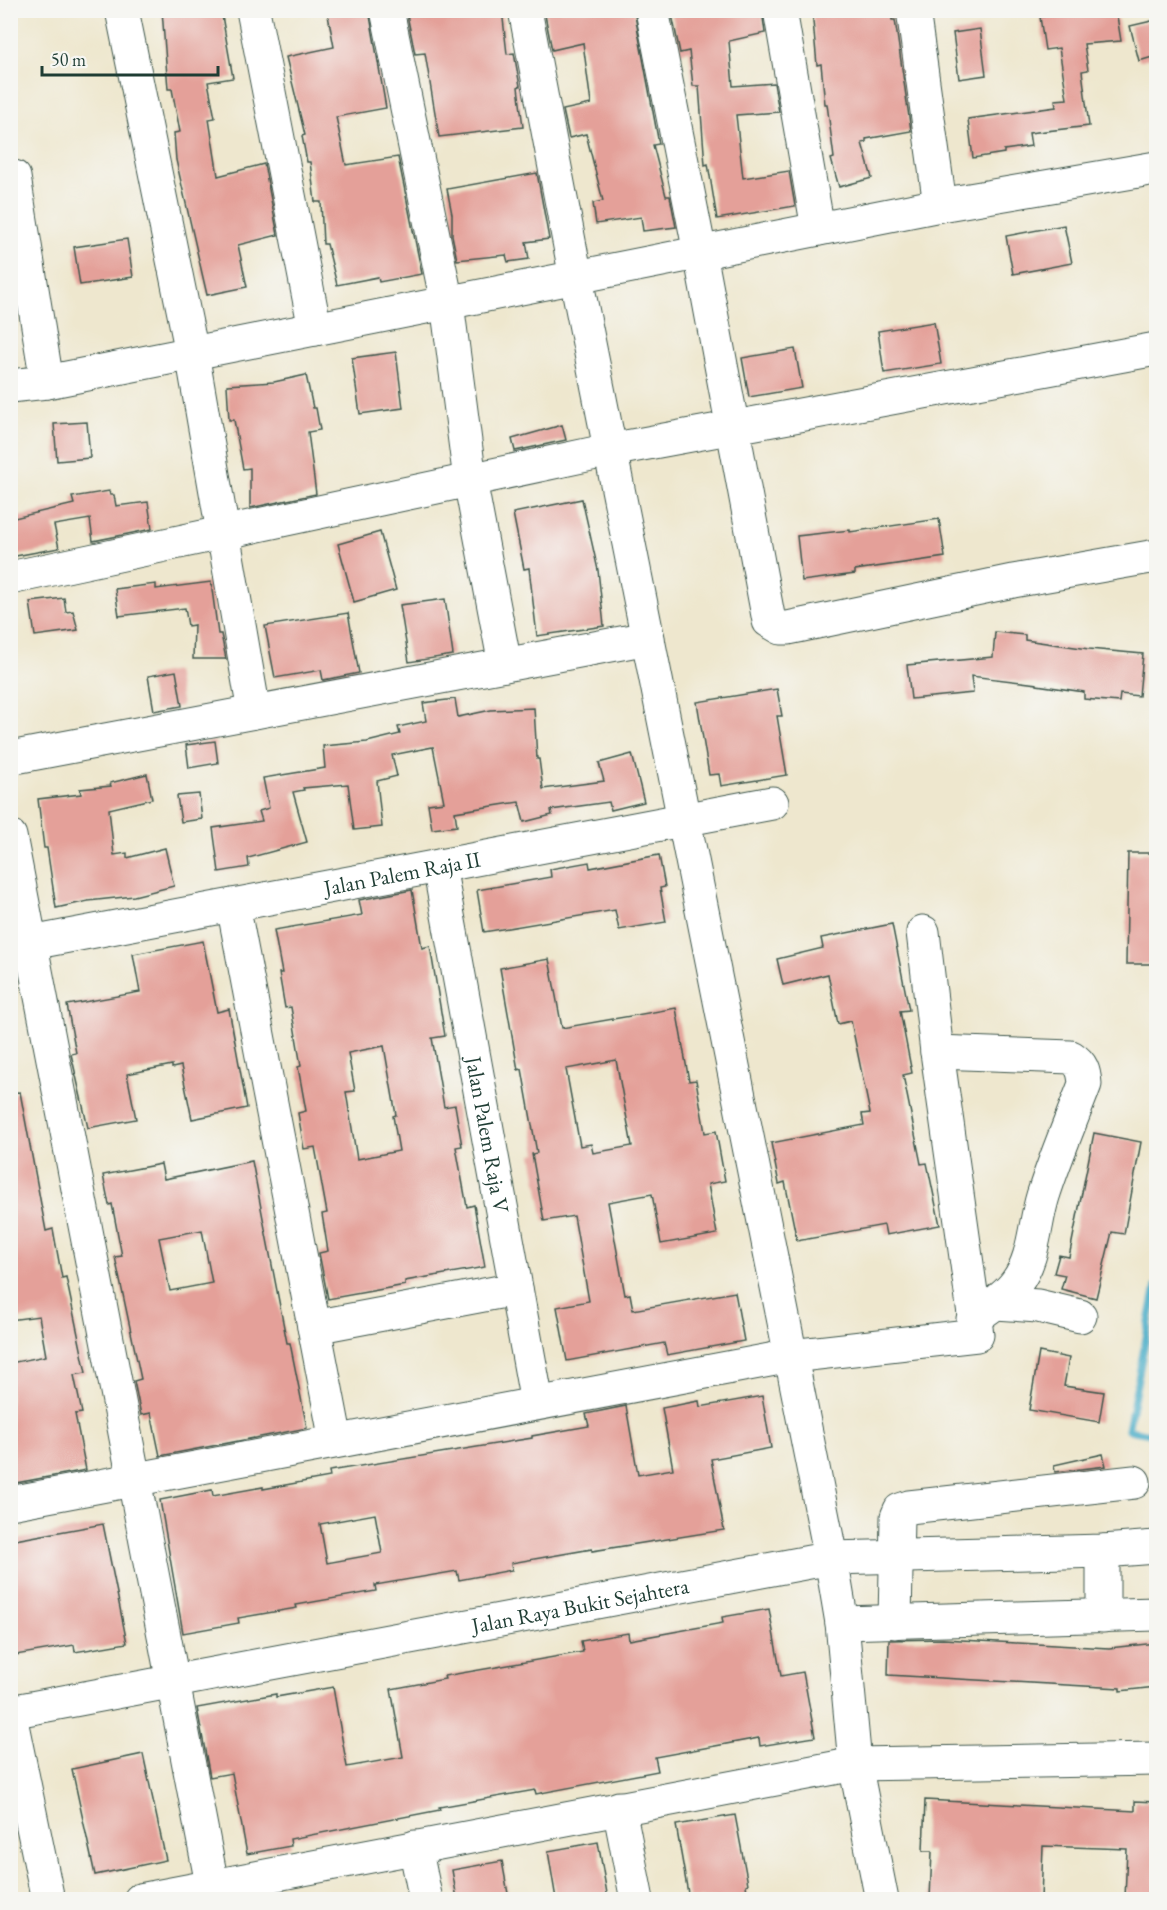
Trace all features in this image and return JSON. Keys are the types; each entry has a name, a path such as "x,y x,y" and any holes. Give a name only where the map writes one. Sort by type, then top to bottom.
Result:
{"street":[{"path":"122,10 192,353 254,712"},
{"path":"253,10 315,329"},
{"path":"387,10 447,303 470,480 505,665"},
{"path":"525,10 576,278 831,1558 842,1623 855,1764 882,1899"},
{"path":"652,10 769,621 781,627 1013,581 1156,556"},
{"path":"780,10 818,229"},
{"path":"922,12 940,205"},
{"path":"10,386 47,382 940,205 1156,168"},
{"path":"14,177 47,382"},
{"path":"10,578 610,450 1156,349"},
{"path":"10,758 648,638"},
{"name":"Jalan Palem Raja II","path":"21,945 772,803"},
{"path":"10,836 21,945 135,1479 214,1893"},
{"name":"Jalan Palem Raja V","path":"439,866 537,1403"},
{"path":"233,905 336,1442"},
{"path":"10,1503 791,1356 977,1335 985,1311 937,1052 923,932"},
{"path":"937,1052 1071,1057 1080,1062 1084,1072 1085,1084 1043,1197 1032,1248 1024,1270 1015,1284 985,1311"},
{"path":"314,1327 516,1289"},
{"path":"985,1311 1038,1306 1080,1316"},
{"path":"895,1622 897,1517 900,1510 1134,1482"},
{"name":"Jalan Raya Bukit Sejahtera","path":"10,1713 831,1558 1103,1551 1156,1547"},
{"path":"1103,1551 1103,1616"},
{"path":"842,1623 1156,1614"},
{"path":"10,1713 48,1899"},
{"path":"140,1899 214,1893 415,1847 855,1764 1156,1760"},
{"path":"619,1808 637,1899"},
{"path":"415,1847 426,1899"}],"building":[{"path":"162,10 221,10 233,78 208,82 215,118 209,119 218,176 264,164 278,235 238,245 247,287 207,295 176,160 174,133 180,132 172,89 168,89"},
{"path":"327,10 369,10 386,108 336,117 346,165 398,157 422,274 379,282 378,277 337,285 327,244 323,244 321,202 315,202 310,162 307,162 302,136 305,135 286,57 334,47"},
{"path":"406,10 502,10 507,54 514,53 520,86 518,87 523,127 439,137 425,53 415,54"},
{"path":"544,10 634,10 659,144 653,145 666,196 670,196 676,227 643,231 641,217 596,224 593,203 603,201 586,134 569,138 563,110 591,104 583,43 552,50"},
{"path":"671,10 762,10 765,33 729,41 733,86 774,83 779,112 736,115 743,178 789,171 795,206 717,219 708,164 705,165 699,86 693,86 689,51 680,53"},
{"path":"812,10 891,10 892,20 895,20 911,131 866,139 866,142 862,143 872,178 839,187 831,159 834,158 821,64 817,65"},
{"path":"1088,10 1116,10 1121,41 1084,44 1088,70 1082,71 1089,126 1029,133 1031,146 973,158 968,119 1056,107 1055,100 1067,99 1059,48 1045,50 1040,17"},
{"path":"1156,20 1156,56 1139,61 1130,26"},
{"path":"980,29 986,75 959,79 953,33"},
{"path":"537,173 549,239 526,242 529,259 508,262 506,255 457,260 447,189"},
{"path":"1064,225 1072,263 1013,274 1006,236"},
{"path":"127,239 133,277 80,285 74,247"},
{"path":"934,322 941,364 884,373 878,331"},
{"path":"795,349 802,388 749,397 742,358"},
{"path":"396,352 403,408 360,414 352,358"},
{"path":"306,375 320,430 308,432 316,494 250,508 250,468 243,469 234,420 229,420 227,385 274,382"},
{"path":"87,422 90,458 57,461 54,424"},
{"path":"562,425 566,440 515,451 512,439"},
{"path":"109,491 110,495 114,495 116,506 148,502 152,529 93,541 90,519 54,525 59,548 10,557 10,519 74,504 72,497"},
{"path":"582,499 598,570 604,626 537,636 529,568 524,569 513,513"},
{"path":"939,519 945,557 855,570 855,574 802,581 797,536 850,530 850,532"},
{"path":"380,532 396,590 354,602 338,544"},
{"path":"211,582 218,634 221,634 226,659 193,659 194,625 188,626 185,608 119,616 115,589 156,584 156,589"},
{"path":"64,598 66,612 73,611 78,630 35,636 30,602"},
{"path":"445,599 453,655 409,662 400,605"},
{"path":"348,613 359,673 323,680 321,670 275,678 265,626"},
{"path":"995,632 1025,635 1025,640 1143,654 1139,696 1120,694 1119,702 1084,699 1084,692 971,676 973,693 911,699 907,665 993,657"},
{"path":"176,671 182,706 154,711 148,676"},
{"path":"777,689 782,716 777,716 787,775 721,786 719,774 709,775 697,702"},
{"path":"455,699 458,717 491,710 534,708 537,759 539,759 543,789 604,781 599,763 632,754 644,802 611,810 609,802 551,810 552,815 524,822 519,802 455,812 457,826 432,829 428,804 444,802 433,747 392,755 397,776 377,781 382,827 354,830 348,784 303,788 304,790 293,792 307,842 248,858 249,867 219,872 213,828 262,821 259,811 269,808 263,778 325,768 323,746 367,742 400,734 398,727 426,721 423,703"},
{"path":"215,741 218,763 189,768 186,745"},
{"path":"147,774 152,799 109,809 114,855 127,853 127,858 165,848 174,886 134,896 88,901 56,908 47,848 44,848 38,799 81,794 80,789 111,786 110,783"},
{"path":"199,794 202,819 181,822 177,796"},
{"path":"1128,853 1156,853 1156,964 1126,964"},
{"path":"659,855 665,887 660,888 666,922 619,930 615,910 484,932 477,890 551,877 550,869 589,862 590,868"},
{"path":"412,890 422,948 430,946 445,1036 432,1038 444,1107 455,1105 462,1146 456,1147 467,1207 474,1205 485,1267 405,1281 405,1285 328,1299 319,1253 328,1251 322,1214 327,1213 315,1147 304,1149 298,1113 306,1111 298,1067 301,1066 291,1007 285,1008 279,973 282,973 274,930 362,915 359,900","holes":["384,1046 396,1115 393,1116 399,1151 357,1159 346,1092 355,1091 348,1053"]},
{"path":"892,924 909,1010 900,1011 912,1073 903,1075 921,1164 927,1163 940,1225 886,1235 884,1225 797,1241 785,1182 779,1184 771,1143 864,1125 862,1114 870,1113 851,1021 838,1024 828,974 783,985 777,959 823,948 821,938"},
{"path":"203,941 217,1012 229,1009 247,1108 192,1119 181,1066 172,1068 172,1065 127,1074 136,1119 88,1128 71,1054 76,1053 67,1005 140,992 133,954"},
{"path":"549,959 562,1028 676,1008 689,1081 696,1080 705,1133 716,1131 725,1181 708,1184 717,1234 661,1244 652,1194 608,1202 625,1295 630,1294 633,1310 735,1292 744,1341 667,1355 664,1343 567,1361 557,1307 589,1301 574,1216 544,1221 532,1154 537,1153 522,1069 518,1070 500,968","holes":["616,1060 632,1146 593,1153 591,1144 580,1146 566,1069"]},
{"path":"20,1092 46,1231 53,1229 62,1278 66,1277 86,1373 74,1375 82,1413 75,1414 86,1470 10,1484 10,1363 46,1356 39,1316 10,1320 10,1093"},
{"path":"1094,1133 1141,1142 1124,1234 1112,1232 1096,1298 1061,1289 1065,1275 1054,1273 1059,1255 1069,1257"},
{"path":"252,1161 287,1343 290,1343 307,1428 160,1456 151,1413 141,1415 134,1381 141,1379 115,1257 122,1256 112,1204 109,1205 103,1175 161,1164 164,1179","holes":["202,1230 212,1283 170,1291 159,1238"]},
{"path":"1039,1352 1069,1358 1064,1386 1104,1392 1099,1422 1029,1410"},
{"path":"762,1396 771,1448 711,1459 724,1530 511,1563 512,1570 459,1580 457,1571 375,1585 376,1591 296,1605 297,1608 238,1618 239,1623 183,1633 160,1500 212,1490 213,1496 263,1487 263,1489 330,1477 329,1471 532,1438 532,1436 589,1426 586,1414 626,1406 638,1475 673,1469 662,1408 699,1401 700,1407","holes":["375,1514 382,1553 327,1563 320,1524"]},
{"path":"1103,1454 1106,1466 1055,1472 1054,1465"},
{"path":"103,1524 127,1643 75,1652 74,1645 16,1655 10,1624 10,1541"},
{"path":"769,1609 781,1676 803,1672 815,1737 760,1746 759,1738 655,1757 658,1771 536,1794 535,1790 439,1807 440,1810 290,1839 291,1846 247,1854 232,1773 210,1777 197,1708 333,1687 347,1767 403,1757 391,1689 445,1679 444,1676 583,1652 581,1641 628,1633 629,1640 723,1623 722,1617"},
{"path":"943,1639 1109,1648 1156,1643 1156,1687 1120,1691 1120,1688 888,1675 889,1640"},
{"path":"143,1754 166,1860 95,1875 72,1769"},
{"path":"925,1800 1135,1811 1135,1801 1156,1802 1156,1899 1125,1899 1127,1849 1043,1846 1041,1899 930,1899 932,1851 923,1851"},
{"path":"735,1815 748,1884 746,1885 748,1899 689,1899 676,1825"},
{"path":"598,1842 608,1899 556,1899 548,1851"},
{"path":"502,1861 509,1899 457,1899 452,1870"}],"waterway":[{"path":"1156,1286 1128,1430 1156,1435"}]}
